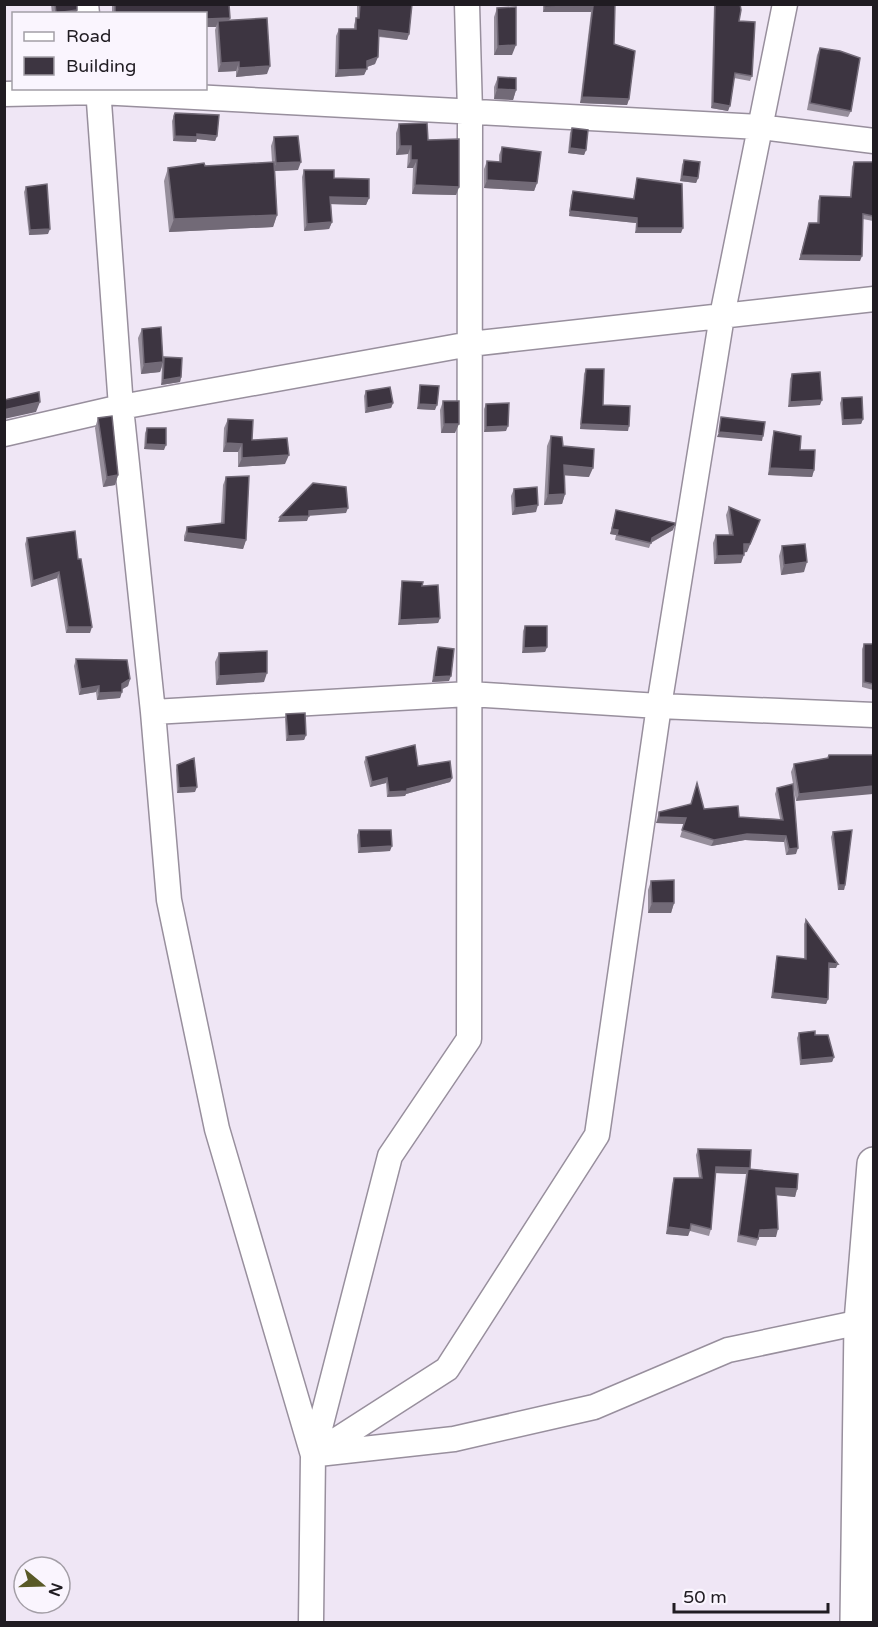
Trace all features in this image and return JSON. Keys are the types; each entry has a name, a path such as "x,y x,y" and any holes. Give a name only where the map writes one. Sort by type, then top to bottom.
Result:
{"main road":[{"path":"857,1622 873,1164"}],"street":[{"path":"311,1623 313,1455 390,1156 469,1039 470,112 467,4"},
{"path":"313,1455 447,1370 597,1135 659,706 722,316 786,4"},
{"path":"98,90 121,407 153,712 169,900 217,1129 313,1455"},
{"path":"4,94 98,90 760,127 873,141"},
{"path":"4,434 121,407 470,344 873,299"},
{"path":"153,712 470,694 659,706 873,715"},
{"path":"313,1455 454,1439 594,1407 728,1350 867,1322"},
{"path":"857,1622 873,1622"}],"building":[{"path":"55,4 77,4 77,10 56,12"},
{"path":"115,4 229,4 230,18 207,19 207,12 115,12"},
{"path":"360,4 412,4 409,34 379,30 378,57 367,61 367,69 338,70 339,29 356,29"},
{"path":"545,4 615,4 614,44 635,51 629,99 582,97 593,6 545,7"},
{"path":"715,4 740,4 739,21 755,22 752,76 735,73 730,106 713,103"},
{"path":"516,7 516,45 498,46 497,8"},
{"path":"267,18 270,66 239,68 239,62 221,63 218,21"},
{"path":"820,48 840,51 860,58 851,111 810,103"},
{"path":"498,77 516,78 516,90 497,89"},
{"path":"175,113 219,115 217,136 197,134 197,137 175,136"},
{"path":"427,123 428,140 459,139 459,187 415,185 417,160 411,160 411,146 400,146 399,124"},
{"path":"572,128 588,130 586,150 570,148"},
{"path":"298,136 301,162 276,163 274,137"},
{"path":"502,147 541,152 537,183 487,180 487,161 501,162"},
{"path":"684,160 700,162 698,178 682,176"},
{"path":"274,162 277,215 174,219 168,168 204,163 205,166"},
{"path":"854,162 873,162 873,216 863,214 862,256 801,255 809,223 819,223 820,196 851,197"},
{"path":"304,170 334,170 334,178 369,179 369,198 330,197 332,222 307,224"},
{"path":"637,178 682,184 683,228 637,228 637,218 570,211 573,191 634,199"},
{"path":"47,184 50,229 30,230 26,187"},
{"path":"161,327 163,362 144,364 142,329"},
{"path":"164,357 182,358 181,377 163,380"},
{"path":"586,369 604,369 603,405 630,406 629,426 581,424"},
{"path":"820,372 822,400 790,402 792,374"},
{"path":"420,385 439,386 437,405 419,404"},
{"path":"390,387 393,403 367,408 366,391"},
{"path":"39,392 40,402 4,410 4,400"},
{"path":"862,397 863,419 843,420 842,398"},
{"path":"443,401 459,401 459,424 444,424"},
{"path":"509,403 508,426 486,427 486,404"},
{"path":"112,416 118,475 107,477 98,418"},
{"path":"721,417 765,422 763,436 719,432"},
{"path":"228,419 253,420 252,440 287,438 289,455 242,458 242,444 226,443"},
{"path":"147,428 166,428 166,445 146,444"},
{"path":"774,431 801,436 800,450 815,450 814,470 770,468"},
{"path":"551,436 562,437 563,446 594,449 593,468 564,465 565,494 548,495"},
{"path":"249,476 246,540 187,533 187,527 224,523 226,477"},
{"path":"313,483 346,487 348,508 309,511 309,516 280,517"},
{"path":"537,487 538,505 515,508 514,489"},
{"path":"729,507 760,520 750,544 744,544 744,555 717,556 716,535 733,535"},
{"path":"616,510 675,523 675,525 652,538 651,543 617,535 618,530 612,529"},
{"path":"75,531 78,559 81,559 92,627 68,627 59,572 33,581 27,538"},
{"path":"805,544 807,562 784,565 782,546"},
{"path":"402,581 423,582 422,586 438,585 440,618 400,620"},
{"path":"525,626 547,626 547,647 524,648"},
{"path":"864,644 873,644 873,684 864,682"},
{"path":"438,647 454,649 451,676 434,677"},
{"path":"267,651 267,673 219,676 219,653"},
{"path":"76,659 127,660 130,679 122,684 122,692 99,693 99,686 81,689"},
{"path":"305,713 306,735 288,736 286,714"},
{"path":"415,745 418,766 450,761 452,778 407,789 407,791 389,792 387,778 372,782 366,757"},
{"path":"829,755 873,755 873,786 799,794 794,764 828,758"},
{"path":"194,758 197,787 179,788 177,765"},
{"path":"697,783 704,809 738,806 739,817 783,820 777,788 793,784 798,848 789,849 786,836 747,834 714,840 682,830 686,818 659,817 659,812 691,804"},
{"path":"359,830 391,830 392,846 360,848"},
{"path":"852,830 845,885 839,885 833,832"},
{"path":"674,880 674,903 652,903 651,881"},
{"path":"806,920 838,964 829,963 828,999 773,993 777,956 806,959"},
{"path":"815,1031 815,1035 828,1035 834,1057 801,1060 799,1033"},
{"path":"698,1149 751,1150 750,1168 716,1167 711,1229 691,1224 690,1230 668,1227 674,1178 702,1178"},
{"path":"748,1169 798,1174 797,1189 776,1188 778,1229 760,1230 758,1239 739,1235"}]}
